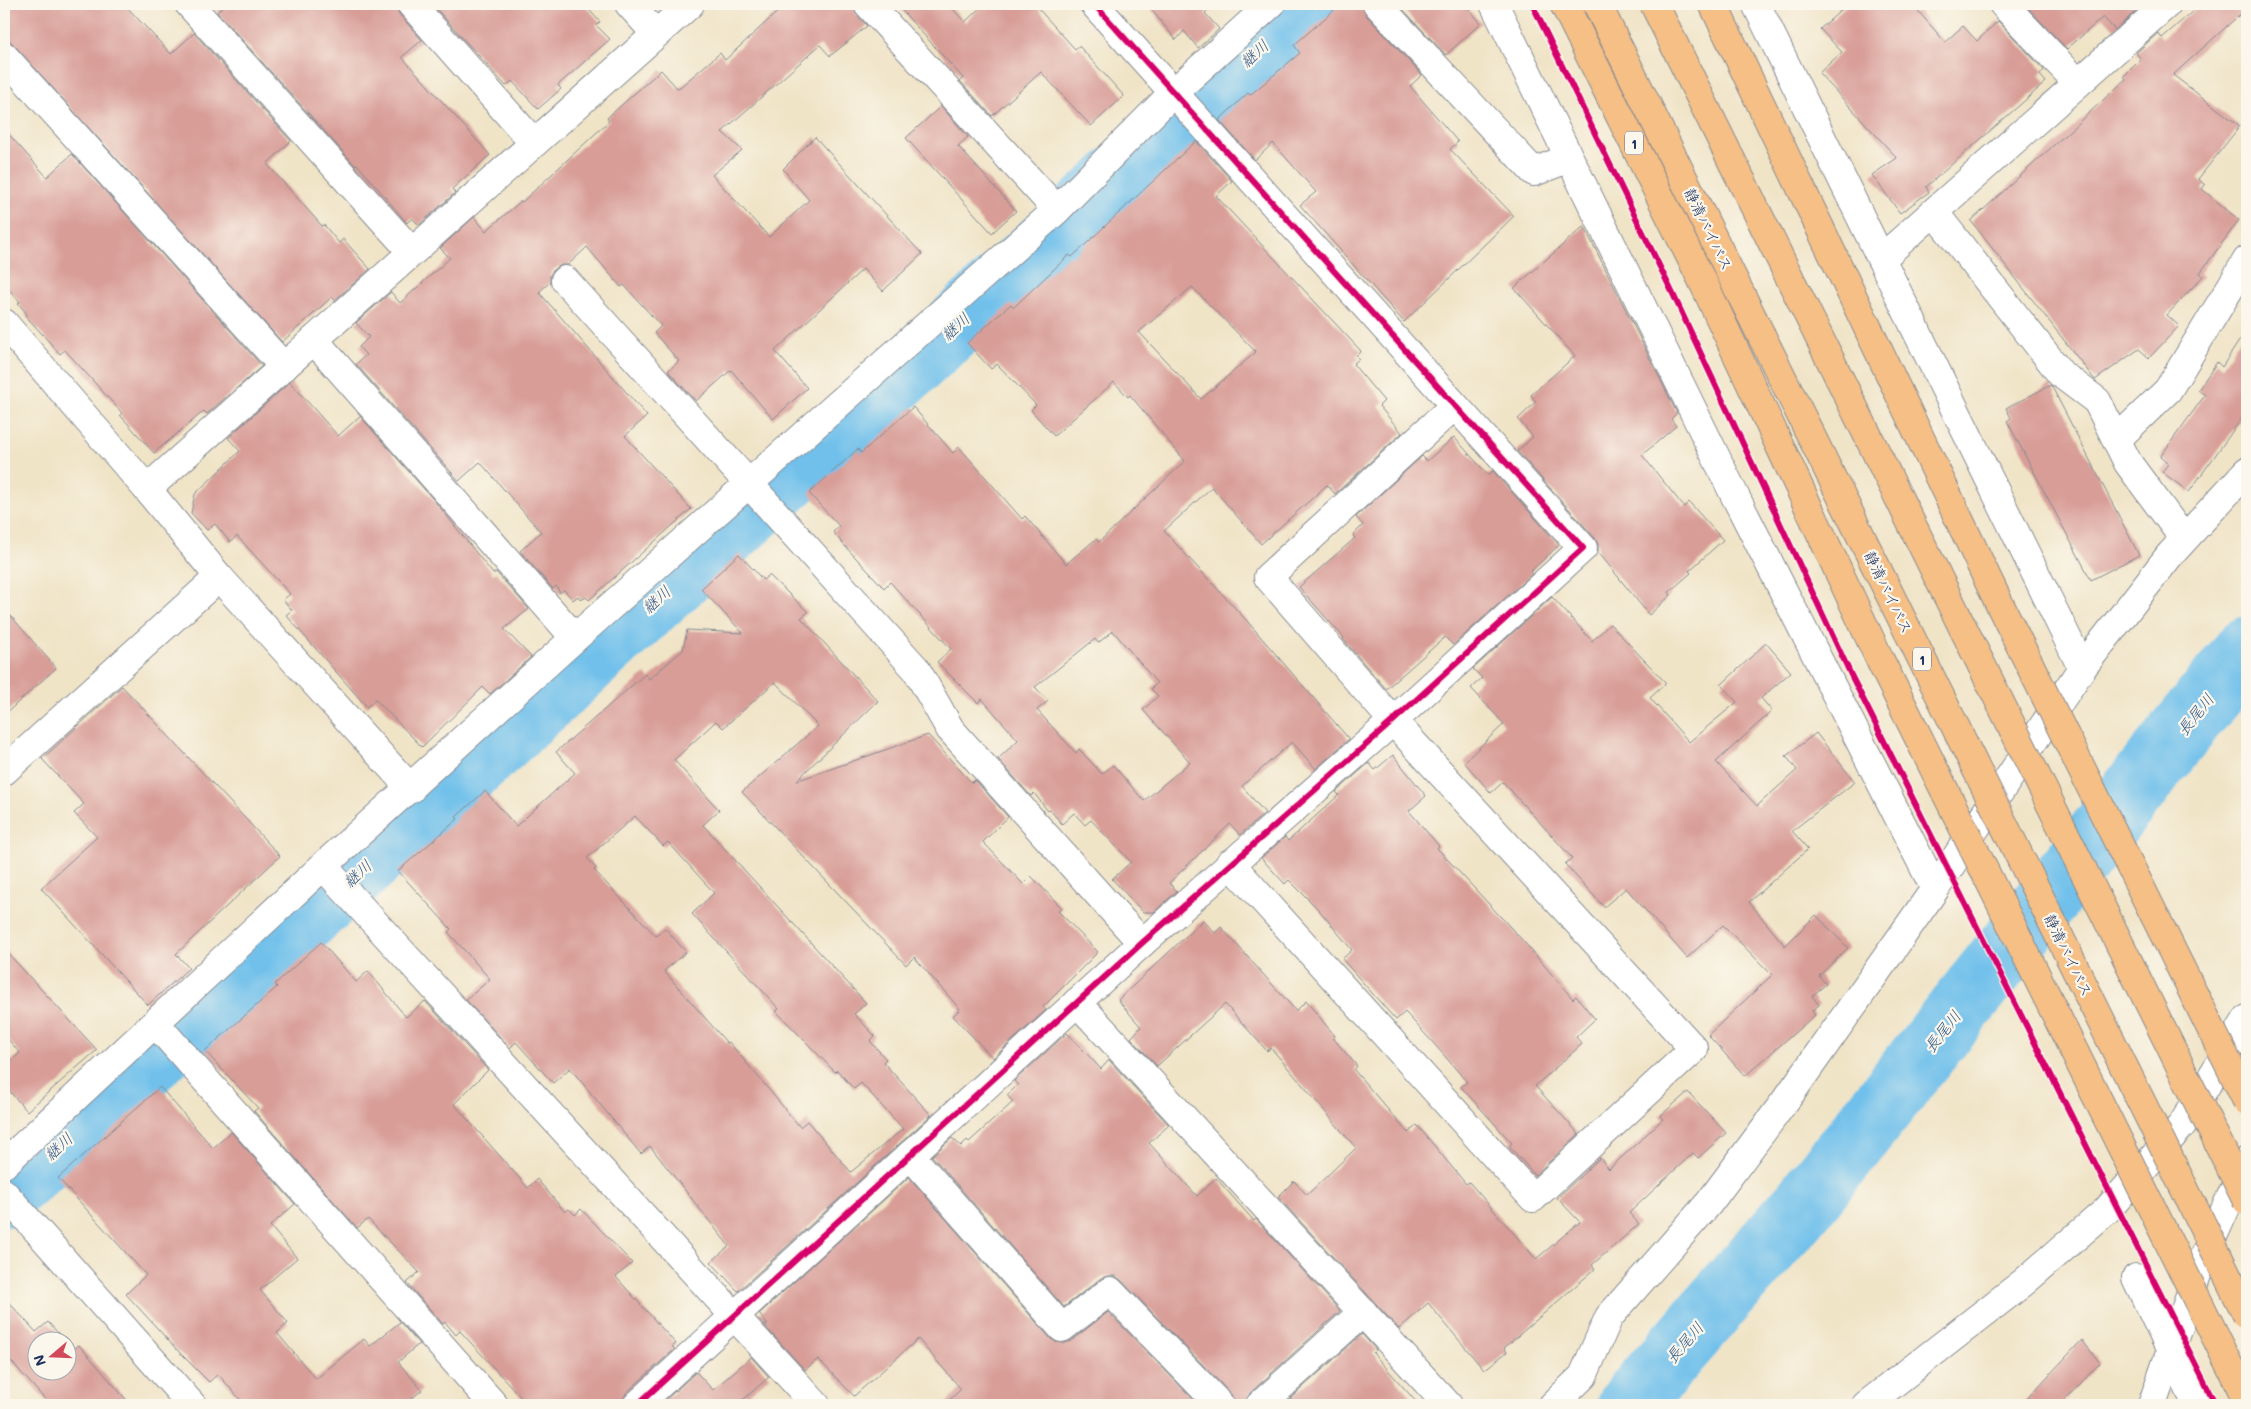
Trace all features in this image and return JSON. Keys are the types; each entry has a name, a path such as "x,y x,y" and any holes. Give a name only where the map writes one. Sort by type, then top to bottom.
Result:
{"highway":[{"name":"1","path":"1564,4 1703,282 1884,669 2247,1400"},
{"name":"静清バイパス","path":"1597,4 2247,1315"},
{"path":"1654,4 2247,1201"},
{"path":"1713,4 1994,594 2247,1100"}],"street":[{"path":"189,4 412,252"},
{"path":"411,4 534,143"},
{"path":"629,4 656,34"},
{"path":"147,489 690,4"},
{"path":"868,4 1057,210"},
{"path":"637,1405 1230,863 1393,721 1583,548 1094,4"},
{"path":"4,1164 323,866 1057,210 1173,93 1271,4"},
{"path":"1377,4 1534,172 1570,158"},
{"path":"1494,4 1734,494 1935,889"},
{"path":"1756,4 2082,668"},
{"path":"2003,4 2078,83"},
{"path":"1881,259 2167,4"},
{"path":"4,56 284,367"},
{"path":"1934,212 2061,374 2097,401 2128,463 2184,539"},
{"path":"2116,440 2168,390 2247,260"},
{"path":"565,280 916,669 950,729 1142,943"},
{"path":"4,323 147,489 219,577 411,789"},
{"path":"314,340 576,638"},
{"path":"1230,863 1533,1198 1694,1049 1393,721 1268,577 1454,406"},
{"path":"1553,1405 1583,1376 1609,1317 1709,1203 1791,1093 1935,889 2082,668 2168,556 2247,472"},
{"path":"4,772 219,577"},
{"path":"323,866 736,1315 816,1405"},
{"path":"1077,1002 1448,1405"},
{"path":"1866,1405 2024,1282 2107,1210 2182,1125 2247,1019"},
{"path":"154,1023 494,1405"},
{"path":"910,1155 1062,1328 1110,1291 1220,1405"},
{"path":"2152,1405 2201,1263 2247,1161"},
{"path":"4,1193 192,1405"},
{"path":"2136,1278 2197,1405"},
{"path":"1260,1405 1363,1312"}],"building":[{"path":"4,4 124,4 171,54 194,33 291,141 267,164 322,226 324,225 339,243 343,239 370,269 335,300 332,297 282,342 4,34"},
{"path":"226,4 396,4 399,14 422,40 402,57 490,155 452,189 455,193 419,225 412,218 407,223 357,164 355,165 217,12"},
{"path":"432,4 584,4 600,22 596,25 610,39 558,85 561,89 538,109 512,81 506,86"},
{"path":"786,4 853,4 856,14 867,26 830,56 820,45 722,132 742,150 712,175 769,237 809,200 783,169 815,137 922,254 883,291 863,269 775,351 807,388 773,419 731,370 696,401 668,371 679,361 654,333 661,326 624,285 621,287 587,247 568,265 561,265 554,269 550,275 550,282 539,292 647,416 625,436 691,509 589,600 586,597 581,600 578,596 573,600 564,590 560,593 556,586 553,589 520,551 541,532 480,462 459,481 356,364 366,355 359,347 369,337 356,323 391,292 400,303 450,258 440,248 474,217 486,231 522,202 609,121 607,118 661,70 677,88 680,87 720,53 725,60"},
{"path":"896,4 948,4 965,22 984,4 1034,4 1075,49 1079,46 1124,96 1091,126 1041,72 992,116 960,81 963,78"},
{"path":"1147,4 1214,4 1205,13 1219,29 1198,48 1184,31 1176,40"},
{"path":"1341,4 1362,4 1366,15 1422,75 1410,86 1458,142 1450,149 1514,216 1404,322 1300,205 1316,192 1273,143 1255,160 1219,120 1248,93 1250,95 1300,53 1294,45"},
{"path":"1398,4 1464,4 1481,23 1446,55"},
{"path":"1848,4 1912,4 1945,42 1963,26 1977,41 1998,21 2044,70 2040,75 2046,82 1926,187 1929,192 1900,213 1872,175 1897,158 1819,73 1842,52 1820,29"},
{"path":"2024,4 2134,4 2138,9 2115,30 2103,17 2067,49"},
{"path":"2201,4 2247,4 2247,8 2173,75 2240,126 2198,179 2205,185 2202,189 2239,220 2200,273 2203,276 2167,315 2179,326 2149,358 2139,349 2095,380 1971,221 2126,79 2124,76 2141,59 2136,53 2158,33 2162,38"},
{"path":"941,106 968,137 958,146 1016,211 992,233 906,138"},
{"path":"4,129 47,177 72,154 262,366 207,414 204,411 154,453 120,415 122,413 65,350 60,354 25,315 27,314 18,303 20,302 4,284"},
{"path":"1196,141 1232,181 1216,196 1361,351 1356,356 1359,359 1353,364 1384,401 1379,406 1402,433 1335,494 1327,485 1261,544 1212,487 1164,531 1247,621 1349,739 1316,769 1292,742 1242,786 1265,813 1240,835 1230,824 1169,883 1177,891 1154,912 1143,912 1112,879 1131,862 1091,820 1085,825 1074,813 1062,824 1050,810 1048,811 1034,793 1031,796 998,759 1018,740 982,699 978,703 937,662 951,649 890,582 884,588 843,544 833,532 839,526 809,493 858,449 861,453 913,407 953,453 959,447 1022,519 1025,516 1066,564 1096,539 1099,542 1185,461 1130,395 1128,397 1114,382 1054,436 1031,410 1036,405 997,364 991,369 967,343 1011,304 1014,307 1069,255 1072,257","holes":["1192,287 1256,352 1201,399 1139,332","1113,631 1157,683 1151,689 1158,696 1143,710 1190,762 1144,801 1113,765 1102,774 1079,749 1076,753 1037,710 1048,701 1035,687 1095,639 1098,643"]},
{"path":"1584,226 1677,413 1671,419 1676,426 1642,455 1684,507 1689,502 1723,540 1689,571 1691,573 1669,592 1671,595 1649,615 1598,552 1598,544 1595,538 1517,451 1533,437 1518,419 1536,402 1531,395 1575,356 1514,288"},
{"path":"2247,329 2247,411 2189,492 2162,472 2168,464 2160,457 2205,395 2198,390 2217,362 2222,367"},
{"path":"290,382 338,436 360,416 439,506 493,574 496,572 529,609 504,629 531,657 490,694 483,687 422,747 375,699 367,707 286,615 292,610 283,600 290,594 237,536 230,542 215,524 207,530 191,513 195,494 240,451 228,438"},
{"path":"2051,385 2139,555 2091,580 2007,421 2011,418 2006,408"},
{"path":"1454,437 1488,475 1493,471 1559,545 1530,572 1532,574 1453,645 1445,637 1386,689 1299,587 1355,538 1353,535 1363,525 1356,517 1422,456 1427,461"},
{"path":"739,554 763,580 769,575 808,612 801,618 878,701 796,781 928,735 972,783 975,780 1008,817 983,842 1023,884 1031,876 1062,908 1058,911 1098,952 1043,1007 1046,1010 993,1058 953,1016 960,1009 914,957 906,965 742,792 818,726 775,682 723,728 716,721 674,760 719,810 703,825 866,1003 854,1014 875,1036 870,1041 886,1059 883,1062 931,1115 738,1291 711,1262 729,1246 650,1146 641,1154 570,1068 553,1083 516,1042 510,1048 466,1000 490,979 448,932 451,929 398,871 458,819 456,817 485,791 516,826 575,773 556,752 645,674 649,679 683,650 687,630 743,633 701,589","holes":["635,816 663,846 668,842 714,893 692,914 779,1009 776,1011 835,1072 837,1070 854,1089 861,1083 903,1129 851,1172 807,1121 800,1127 729,1042 727,1043 664,971 686,952 665,928 656,936 594,870 596,868 587,858"]},
{"path":"1552,597 1592,641 1610,624 1666,683 1650,698 1689,742 1737,702 1721,685 1766,643 1791,672 1761,698 1772,711 1716,762 1757,806 1797,770 1786,756 1816,733 1855,782 1792,831 1808,849 1749,902 1785,946 1816,915 1848,948 1819,976 1826,984 1812,996 1819,1005 1812,1011 1815,1015 1745,1076 1708,1035 1772,975 1723,925 1687,958 1626,888 1604,907 1565,864 1572,858 1503,782 1491,793 1464,762 1504,724 1471,688 1482,678 1473,669"},
{"path":"4,608 56,668 4,715"},
{"path":"122,686 280,856 176,954 189,968 148,1005 41,888 97,837 74,813 84,804 42,759"},
{"path":"1393,755 1426,796 1409,811 1439,846 1437,848 1524,942 1573,999 1576,996 1595,1019 1576,1037 1582,1044 1535,1086 1579,1134 1535,1175 1509,1146 1512,1143 1461,1087 1467,1082 1436,1046 1405,1012 1396,1020 1342,959 1352,950 1319,910 1289,880 1285,884 1261,858 1285,837 1288,841 1339,795 1336,792 1369,763 1375,770"},
{"path":"1203,920 1215,933 1221,927 1296,1011 1306,1001 1335,1036 1333,1038 1357,1066 1354,1070 1408,1133 1417,1125 1466,1184 1469,1182 1536,1259 1580,1222 1557,1198 1600,1158 1609,1169 1663,1119 1660,1116 1688,1092 1726,1133 1698,1158 1693,1153 1629,1213 1639,1224 1592,1265 1595,1269 1504,1348 1507,1352 1484,1370 1428,1303 1399,1329 1278,1197 1294,1181 1307,1195 1356,1148 1271,1048 1267,1051 1225,1004 1157,1066 1131,1038 1141,1027 1118,1000"},
{"path":"321,942 356,982 368,971 406,1017 425,1001 488,1070 454,1104 528,1188 537,1179 565,1212 569,1209 575,1215 581,1209 632,1263 616,1277 676,1344 672,1347 675,1349 626,1393 622,1405 528,1405 460,1331 456,1335 445,1322 443,1324 407,1283 419,1272 368,1219 357,1228 254,1111 258,1108 205,1051 277,987 275,984"},
{"path":"4,949 97,1050 27,1111 4,1085 4,1067 20,1053 4,1035"},
{"path":"1067,1033 1101,1069 1109,1060 1169,1125 1149,1143 1197,1196 1216,1178 1254,1221 1256,1219 1340,1311 1250,1393 1245,1405 1235,1405 1231,1394 1115,1276 1101,1278 1064,1307 932,1156 952,1138 961,1146 967,1140 969,1142 1013,1102 1007,1095 1018,1085 1014,1081"},
{"path":"160,1087 213,1148 231,1132 295,1204 270,1226 297,1258 260,1290 288,1323 277,1333 316,1379 364,1339 370,1346 400,1322 419,1344 398,1362 422,1390 404,1405 245,1405 218,1374 209,1382 126,1294 146,1275 58,1178"},
{"path":"909,1177 1051,1339 1064,1343 1071,1341 1108,1312 1199,1405 944,1405 961,1389 918,1339 854,1396 818,1359 805,1370 764,1325 768,1325 759,1314"},
{"path":"4,1297 36,1332 28,1332 28,1380 4,1353"},
{"path":"48,1322 57,1332 36,1332"},
{"path":"1362,1334 1376,1350 1373,1353 1419,1405 1283,1405"},
{"path":"2082,1340 2100,1363 2060,1405 2021,1405"},
{"path":"79,1345 131,1405 50,1405 30,1382 78,1382"},
{"path":"751,1357 769,1377 737,1405 660,1405 696,1372 713,1390"}],"waterway":[{"name":"継川","path":"4,1195 1308,4"},
{"name":"長尾川","path":"1629,1405 1804,1204 2247,649"}],"cycle path":[{"path":"637,1405 1142,943 1393,721 1583,548 1094,4"},
{"path":"1532,4 1673,294 1851,675 2216,1405"}]}
